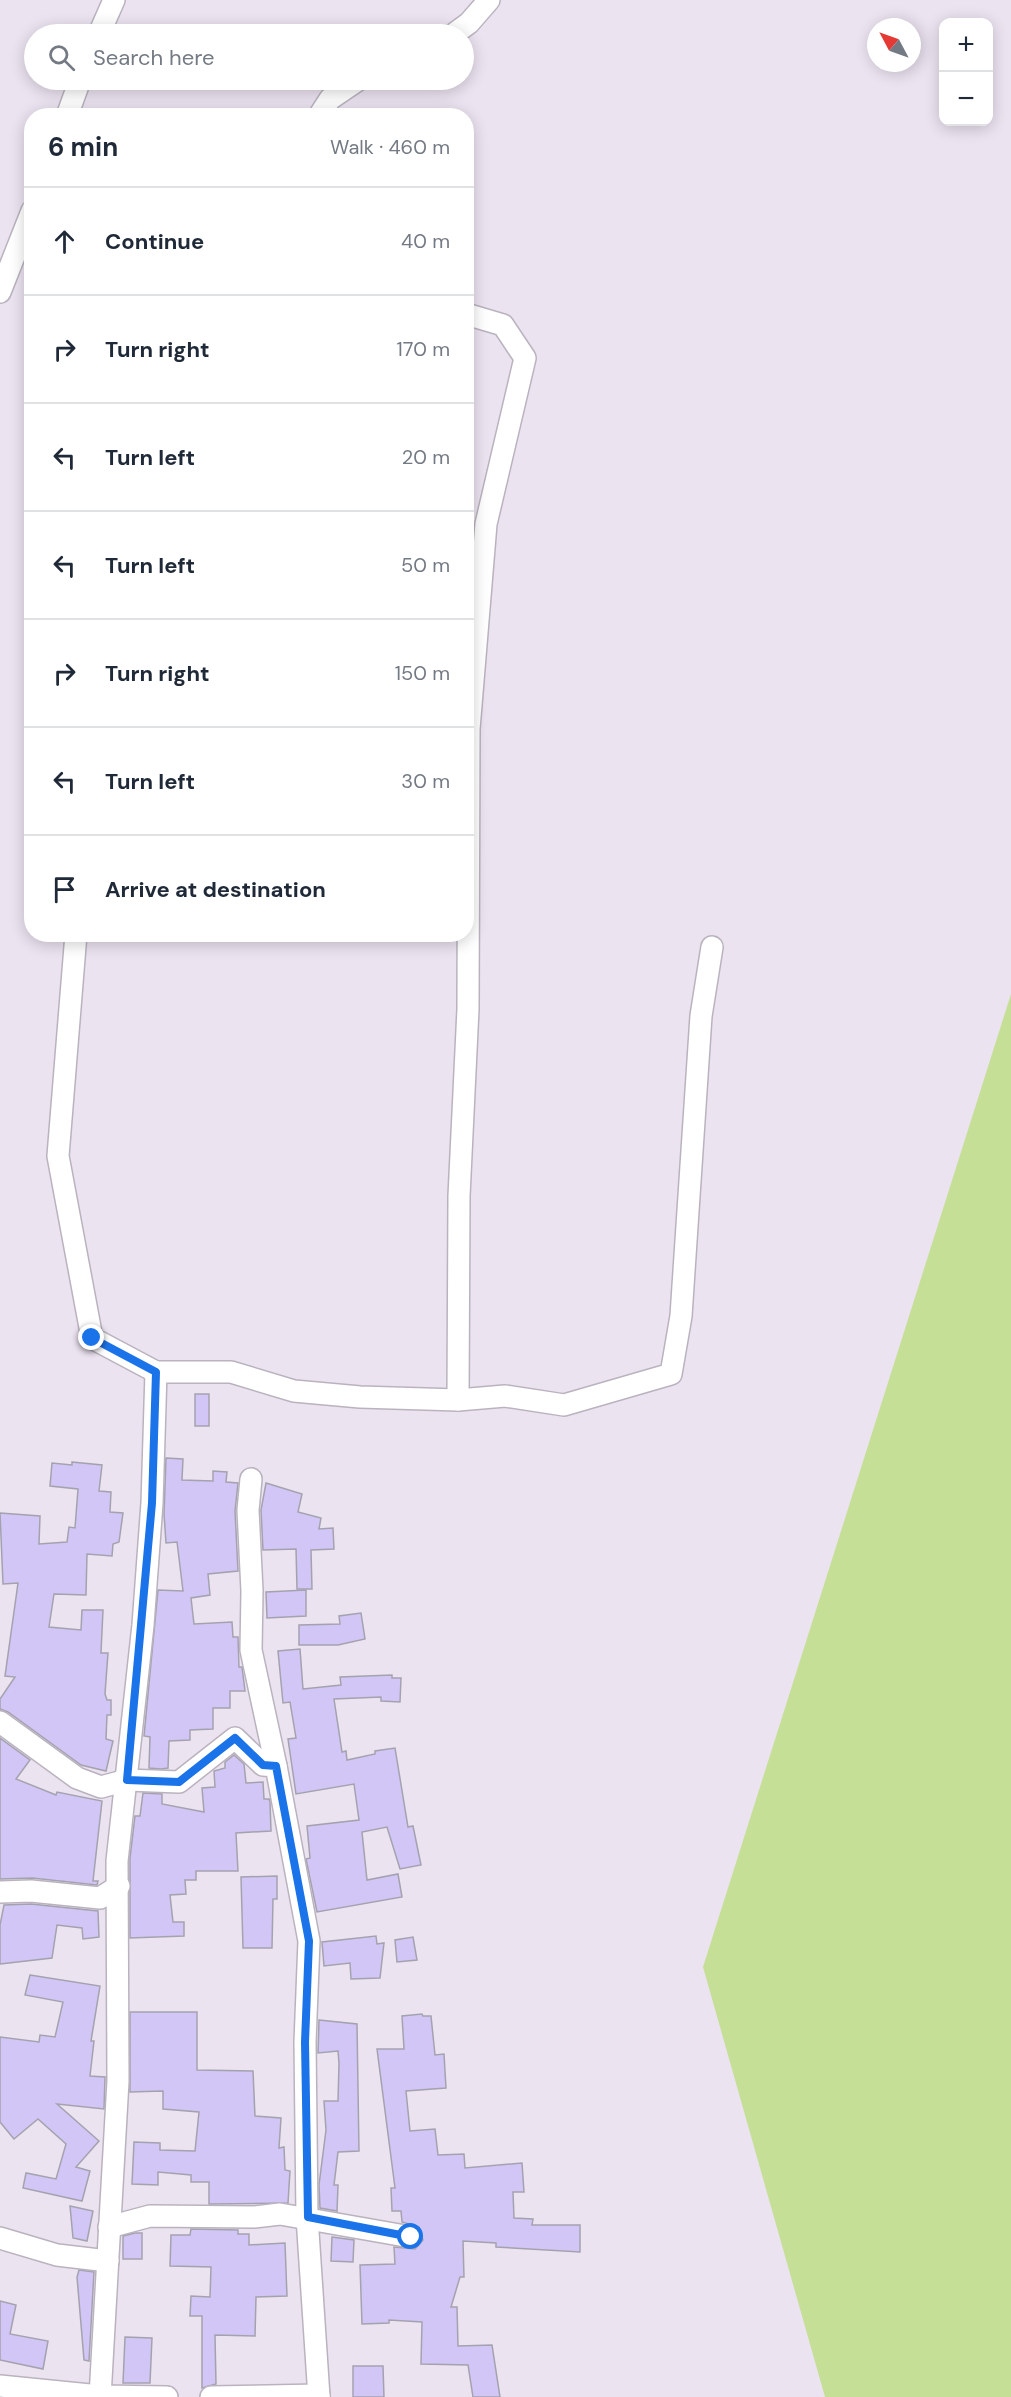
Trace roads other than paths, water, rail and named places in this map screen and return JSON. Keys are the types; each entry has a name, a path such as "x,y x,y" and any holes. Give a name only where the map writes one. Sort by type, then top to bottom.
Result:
{"street":[{"path":"103,24 114,0"},
{"path":"468,24 489,0"},
{"path":"70,108 76,90"},
{"path":"324,108 330,99 343,90"},
{"path":"0,292 24,231"},
{"path":"474,317 503,325 525,358 486,524 474,669"},
{"path":"75,942 58,1156 92,1338 156,1372 231,1372 294,1391 360,1397 458,1400 504,1396 564,1405 671,1374 681,1316 700,1028 707,964 712,947"},
{"path":"458,1400 459,1196 468,1009 468,942"},
{"path":"100,2396 118,2081 119,1886 117,1861 127,1780 152,1503 156,1372"},
{"path":"211,2397 319,2396 308,2217 305,2042 309,1941 276,1766 251,1650 252,1591 248,1510 251,1479"},
{"path":"0,1722 77,1778 101,1787 127,1780 179,1782 235,1738 263,1765 276,1766"},
{"path":"0,1892 31,1891 99,1898 119,1886"},
{"path":"109,2226 150,2216 254,2217 280,2214 308,2217 411,2237"},
{"path":"0,2238 57,2255 108,2261"},
{"path":"0,2386 100,2396 166,2397"}]}
